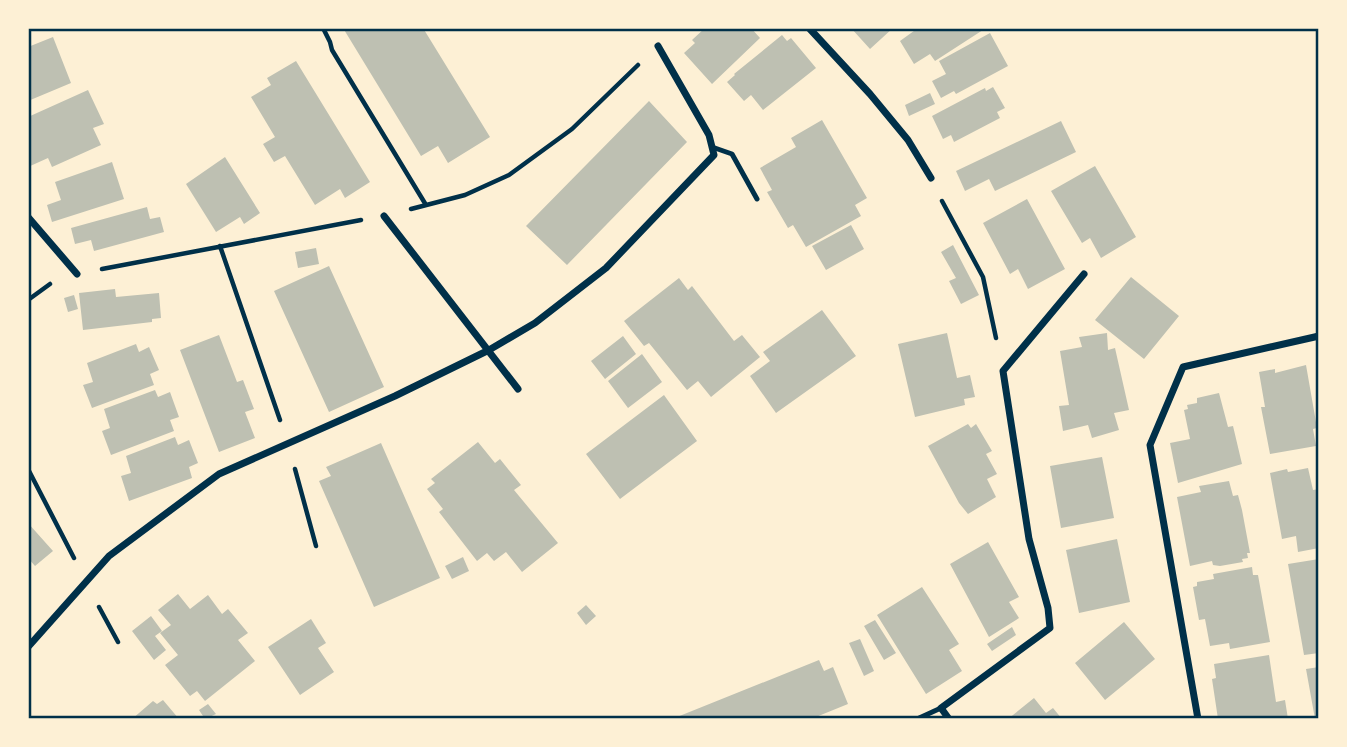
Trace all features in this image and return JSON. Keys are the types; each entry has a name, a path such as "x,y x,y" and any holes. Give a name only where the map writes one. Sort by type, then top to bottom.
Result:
{"street":[{"path":"809,28 900,131 931,178"},
{"path":"28,647 109,556 219,474 395,396 489,350 534,323 606,268 713,155 709,135 658,46"},
{"path":"384,216 518,389"},
{"path":"28,217 77,274"},
{"path":"949,719 941,708 1049,628 1048,608 1029,538 1003,371 1084,274"},
{"path":"1198,719 1150,445 1183,366 1319,336"}],"lane":[{"path":"712,147 732,154 757,200"},
{"path":"917,719 941,708"}],"path":[{"path":"323,28 332,50 426,205"},
{"path":"954,225 983,277 995,336"},
{"path":"220,246 288,444 316,546"}],"building":[{"path":"343,28 423,28 490,137 448,163 438,146 421,156"},
{"path":"705,28 751,28 760,38 712,84 684,53 695,43 692,40"},
{"path":"851,28 893,28 870,49"},
{"path":"918,28 986,28 935,61 930,54 914,64 900,41"},
{"path":"990,33 1008,66 956,94 954,91 941,98 932,81 946,74 939,61"},
{"path":"782,35 787,41 791,38 816,68 763,110 751,95 744,101 727,82"},
{"path":"53,37 71,83 28,101 28,47"},
{"path":"296,61 370,182 345,198 340,189 315,205 285,156 274,162 263,144 275,137 251,97 271,85 267,78"},
{"path":"993,87 1005,108 997,112 1000,118 954,142 951,135 943,139 932,116 985,88 986,91"},
{"path":"88,90 104,124 93,128 101,145 52,167 48,158 28,167 28,117"},
{"path":"930,93 935,104 909,116 905,105"},
{"path":"649,101 687,142 567,265 526,226"},
{"path":"822,120 867,198 855,205 861,216 806,247 793,225 788,228 767,192 772,190 760,168 796,147 791,138"},
{"path":"1061,121 1076,152 995,191 989,179 965,191 956,171"},
{"path":"225,157 260,213 244,224 240,217 216,232 186,184"},
{"path":"112,162 124,199 52,222 47,205 61,200 55,182"},
{"path":"1095,166 1136,237 1101,258 1090,238 1082,243 1051,191"},
{"path":"1027,199 1065,269 1028,289 1018,269 1010,274 983,223"},
{"path":"147,207 150,219 160,217 164,232 94,251 91,240 75,244 71,228"},
{"path":"851,225 864,249 826,270 812,246"},
{"path":"953,245 979,295 961,304 949,281 956,278 941,252"},
{"path":"316,248 319,264 298,268 295,252"},
{"path":"329,266 384,387 329,412 274,291"},
{"path":"1131,277 1179,316 1144,359 1095,320"},
{"path":"679,278 688,290 692,286 734,341 742,335 760,357 711,397 698,381 687,390 649,343 644,346 624,321"},
{"path":"115,289 116,297 159,293 161,318 152,319 152,322 83,330 79,293"},
{"path":"74,295 78,309 68,312 64,298"},
{"path":"822,310 856,356 776,413 750,376 770,361 763,352"},
{"path":"947,333 957,378 970,375 975,397 964,399 965,405 915,417 898,344"},
{"path":"1107,333 1108,350 1115,348 1129,410 1114,413 1119,430 1092,438 1088,425 1063,431 1059,406 1069,405 1060,351 1082,347 1079,337"},
{"path":"219,335 237,382 243,380 254,409 245,412 255,438 219,452 180,350"},
{"path":"623,336 636,354 605,379 591,361"},
{"path":"136,344 139,352 149,347 159,370 150,374 154,385 92,408 83,385 93,382 87,363"},
{"path":"642,354 662,382 628,408 608,381"},
{"path":"1306,365 1317,428 1313,429 1316,446 1270,454 1261,407 1265,407 1259,372 1275,369 1275,373"},
{"path":"155,390 158,397 170,392 179,417 170,420 174,431 111,455 102,431 110,428 104,409"},
{"path":"1219,393 1228,427 1233,426 1242,464 1178,483 1170,443 1190,439 1184,410 1188,409 1187,405 1197,403 1197,398"},
{"path":"664,395 697,441 620,499 586,454"},
{"path":"968,424 971,428 976,424 992,451 986,454 997,474 987,479 996,497 968,514 959,503 928,446"},
{"path":"175,437 178,445 189,440 198,463 189,467 192,478 129,501 121,476 131,473 126,456"},
{"path":"478,442 495,463 500,459 521,485 514,490 558,543 522,572 506,552 494,561 487,553 477,561 439,512 443,509 427,489 435,483 431,479"},
{"path":"381,443 440,578 374,607 319,481 331,476 326,467"},
{"path":"1102,457 1114,518 1061,528 1050,466"},
{"path":"1308,468 1313,490 1319,489 1319,548 1298,552 1296,536 1282,539 1270,473"},
{"path":"1229,481 1233,496 1238,495 1242,510 1250,553 1247,553 1248,558 1242,559 1243,562 1220,566 1213,565 1212,561 1190,566 1177,497 1201,492 1199,486"},
{"path":"28,523 53,551 35,566 28,558"},
{"path":"1117,539 1130,602 1079,613 1066,550"},
{"path":"988,542 1019,597 1009,602 1019,618 989,637 950,564"},
{"path":"463,557 469,571 452,579 445,566"},
{"path":"1319,559 1319,653 1304,655 1288,564"},
{"path":"1252,567 1253,575 1258,575 1270,642 1230,649 1229,643 1210,646 1205,619 1199,620 1193,587 1197,586 1197,582 1214,579 1213,574"},
{"path":"922,587 959,644 949,650 962,671 926,694 877,615"},
{"path":"178,594 190,609 208,595 222,614 228,609 248,633 238,640 255,661 205,701 197,691 190,696 165,665 178,655 160,633 171,625 158,610"},
{"path":"586,605 596,616 586,625 577,613"},
{"path":"151,616 162,631 155,636 166,650 154,660 132,631"},
{"path":"311,619 326,643 318,648 334,672 300,695 268,647"},
{"path":"875,620 896,653 884,660 864,626"},
{"path":"1124,622 1155,659 1105,700 1075,663"},
{"path":"1012,627 1016,635 992,651 987,644"},
{"path":"860,639 874,671 864,676 849,643"},
{"path":"1269,655 1276,702 1285,700 1288,719 1218,719 1212,679 1216,678 1214,664"},
{"path":"819,660 824,671 833,667 848,704 811,719 672,719"},
{"path":"1319,667 1319,719 1315,719 1306,669"},
{"path":"1034,698 1046,713 1053,708 1062,719 1008,719"},
{"path":"163,700 179,719 132,719 153,701 157,704"},
{"path":"208,704 216,714 205,719 199,710"}]}
